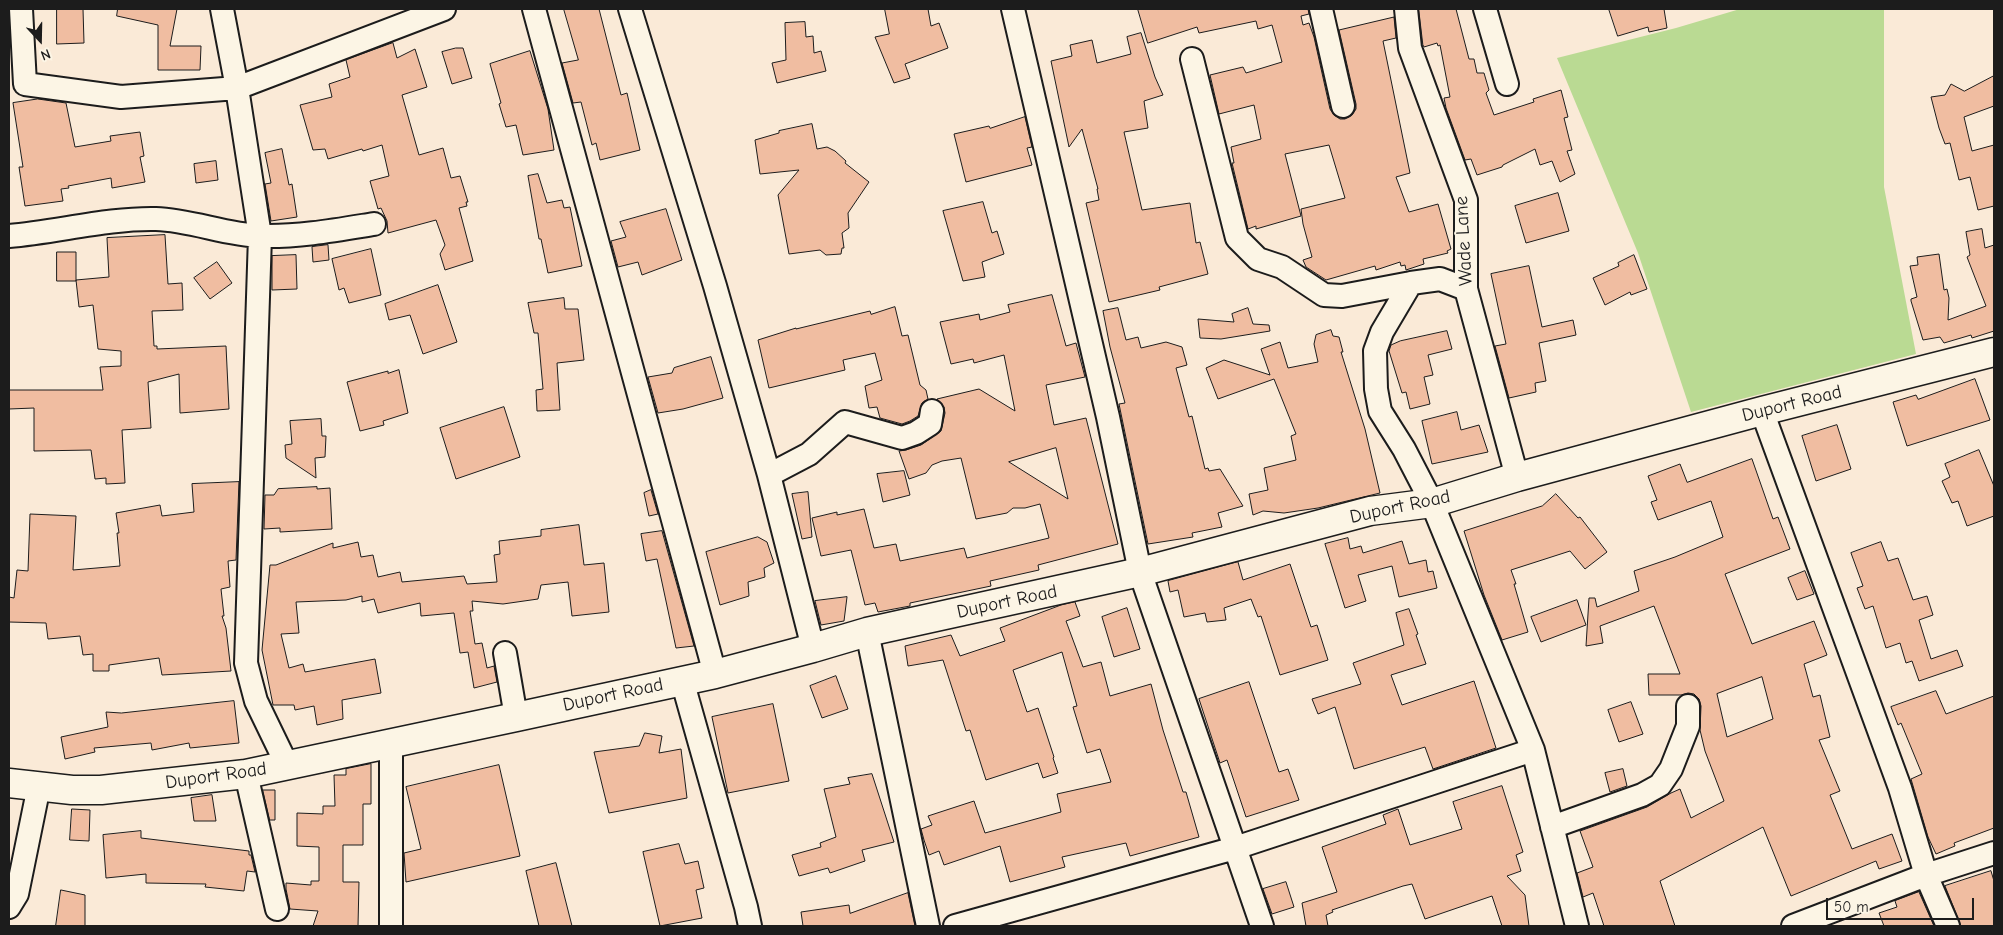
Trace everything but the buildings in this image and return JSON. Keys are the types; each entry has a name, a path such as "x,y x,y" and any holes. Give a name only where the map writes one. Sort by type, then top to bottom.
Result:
{"street":[{"path":"21,9 25,84 121,97 237,88 444,9"},
{"path":"222,9 237,88 260,236 246,663 256,701 287,765"},
{"path":"534,9 715,674"},
{"path":"630,9 715,286 769,475 813,648"},
{"path":"1013,9 1108,417 1140,572 1262,926"},
{"path":"1321,9 1343,106"},
{"name":"Wade Lane","path":"1406,9 1410,48 1466,200 1466,289 1517,477"},
{"path":"1485,9 1507,84"},
{"path":"1192,59 1237,238 1258,260 1282,267 1324,295 1342,296 1412,283 1440,280 1466,289"},
{"path":"9,236 43,234 91,224 156,219 260,236 322,233 374,224"},
{"path":"1412,283 1382,332 1376,351 1376,389 1380,411 1404,449 1432,503 1533,750 1577,926"},
{"name":"Duport Road","path":"9,783 72,790 101,790 246,774 715,674 867,632 1140,572 1370,512 1432,503 1517,477 1762,411 1994,352"},
{"path":"769,475 809,454 845,414 902,438 916,433 930,424 932,411"},
{"path":"1762,411 1900,788 1926,875 1948,926"},
{"path":"867,632 928,926"},
{"path":"505,653 516,717"},
{"path":"682,680 744,898 750,926"},
{"path":"1552,827 1642,795 1660,785 1671,769 1688,726 1688,706"},
{"path":"391,926 392,743"},
{"path":"955,926 1235,848 1533,750"},
{"path":"246,774 277,909"},
{"path":"9,906 17,894 39,786"},
{"path":"1793,926 1926,875 1994,853"}],"green space":[{"path":"1740,9 1884,9 1884,187 1916,354 1691,412 1638,253 1557,58 1676,28"}]}
